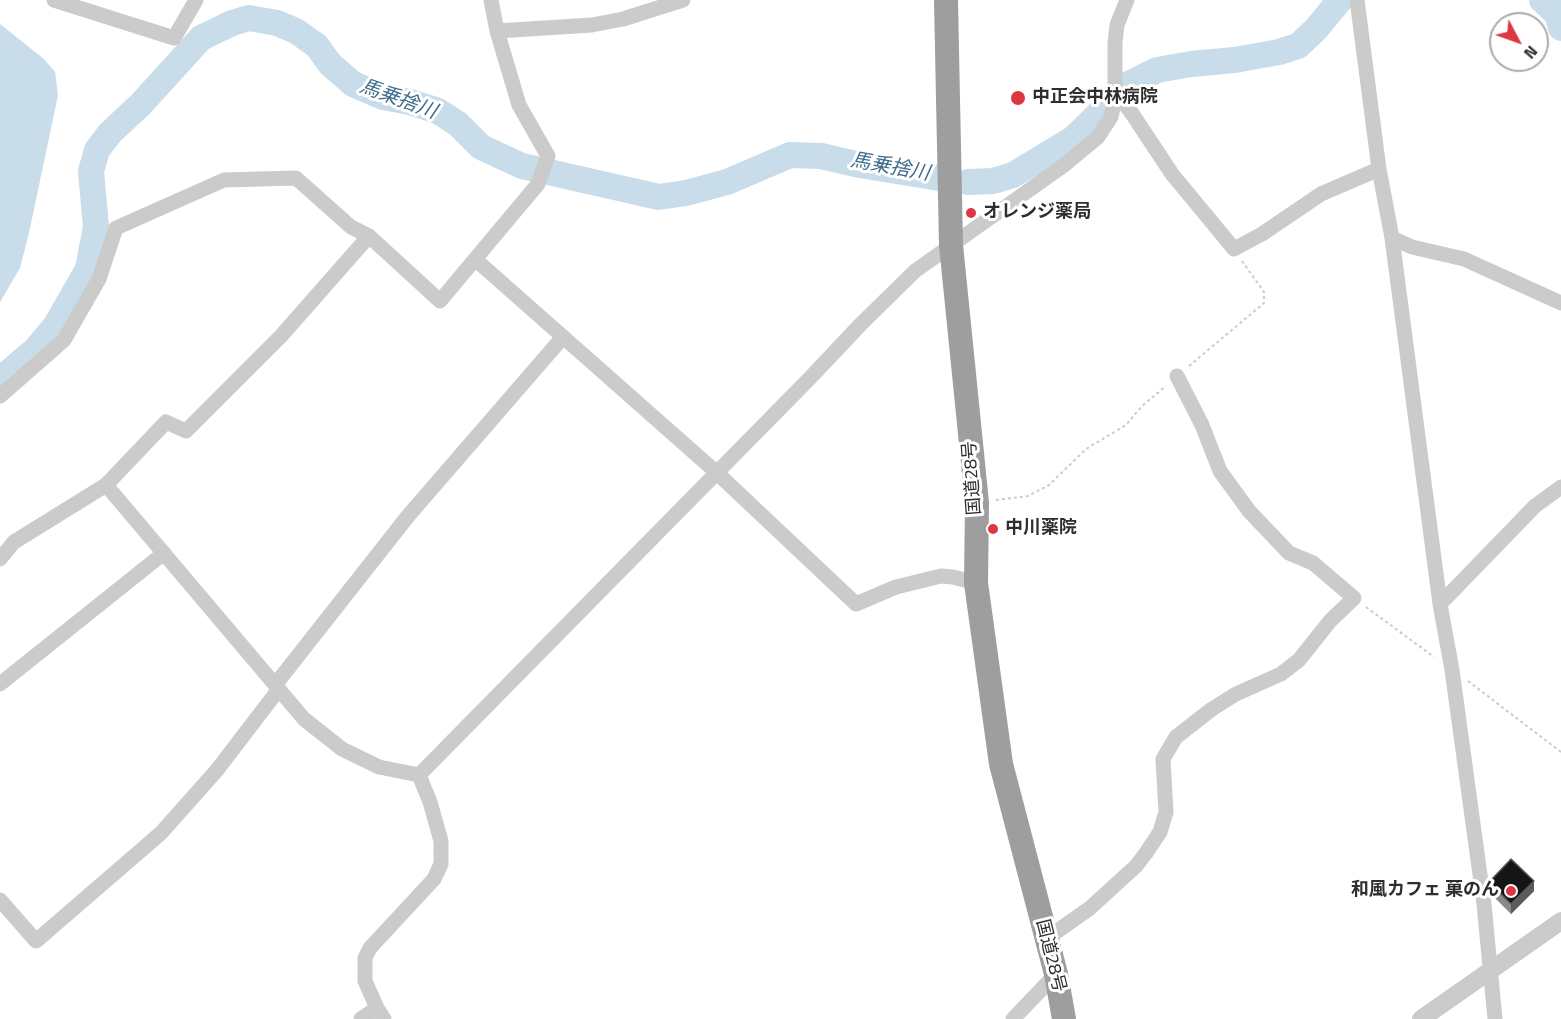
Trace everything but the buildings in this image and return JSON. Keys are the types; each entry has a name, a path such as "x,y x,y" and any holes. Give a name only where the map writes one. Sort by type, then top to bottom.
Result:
{"highway":[{"name":"国道28号","path":"946,0 951,245 977,503 976,583 1001,764 1056,974 1064,1019"}],"street":[{"path":"54,0 174,38 196,0"},
{"path":"0,396 64,340 99,279 116,228 224,180 296,178 351,227 369,236 440,301 538,184 548,156 519,105 497,32 491,0"},
{"path":"497,32 592,25 623,19 683,0"},
{"path":"419,775 907,279 1063,166 1098,137 1111,117 1116,94 1117,25 1127,0"},
{"path":"1358,6 1378,169 1392,238 1440,604 1452,670 1484,904 1495,1019"},
{"path":"1116,94 1131,112 1172,174 1234,249 1262,234 1321,194 1378,169"},
{"path":"0,559 14,542 106,485 166,422 186,431 281,336 369,236"},
{"path":"1392,238 1412,247 1464,259 1561,303"},
{"path":"476,260 716,472 856,604 896,587 941,576 976,583"},
{"path":"0,900 36,941 161,833 217,770 277,687 408,516 563,337"},
{"path":"1046,939 1090,908 1146,854 1160,832 1166,812 1163,759 1176,737 1212,709 1281,674 1299,660 1330,621 1354,598 1313,562 1289,553 1249,511 1220,471 1202,425 1177,376"},
{"path":"106,485 304,719 342,749 380,767 419,775"},
{"path":"1440,604 1535,506 1561,487"},
{"path":"0,684 164,553"},
{"path":"361,1019 380,1013 365,981 365,958 370,948 434,879 441,864 441,841 430,802 419,775"},
{"path":"1421,1019 1559,926"},
{"path":"1013,1019 1056,974"}],"path":[{"path":"977,503 1028,496 1049,485 1086,449 1126,425 1142,406 1264,303 1264,292 1234,249"},
{"path":"1354,598 1561,752"}],"water":[{"path":"0,24 44,59 55,72 58,95 20,268 0,302"}],"waterway":[{"name":"馬乗捨川","path":"968,182 993,181 1013,175 1074,138 1129,84 1157,70 1235,60 1298,46 1316,29 1340,0"},
{"name":"馬乗捨川","path":"1542,0 1557,14 1561,28"},
{"name":"馬乗捨川","path":"0,380 36,349 56,325 88,269 96,227 91,171 97,150 110,133 141,104 201,38 232,23 249,18 277,23 296,31 317,46 330,64 353,84 383,97 410,102 438,111 458,124 481,147 522,166 659,197 686,193 727,182 790,155 821,156 939,178"}],"place":[{"name":"中正会中林病院","path":"1018,98"},
{"name":"オレンジ薬局","path":"971,213"},
{"name":"中川薬院","path":"993,529"},
{"name":"和風カフェ 菓のん","path":"1511,891"}]}
